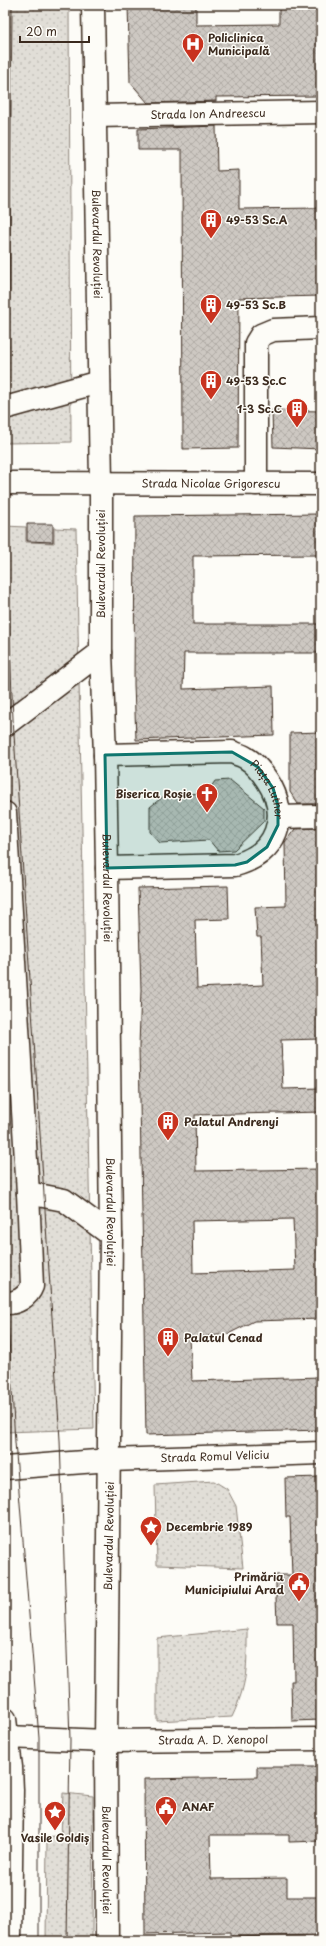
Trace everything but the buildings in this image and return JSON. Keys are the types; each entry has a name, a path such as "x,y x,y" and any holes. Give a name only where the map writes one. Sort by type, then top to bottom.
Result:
{"main road":[{"name":"Bulevardul Revoluției","path":"93,5 101,483 101,652 107,868 111,1235 110,1460 106,1741 107,1941"},
{"name":"Strada Ion Andreescu","path":"95,116 321,112"},
{"path":"256,484 256,343 261,334 273,330 321,328"},
{"path":"5,408 99,382"},
{"path":"5,483 101,483"},
{"name":"Strada Nicolae Grigorescu","path":"101,483 321,484"},
{"path":"5,725 101,652"},
{"name":"Piața Luther","path":"105,755 232,752 246,758 258,767 276,796 279,817 274,837 257,856 247,862 235,865 107,868"},
{"path":"5,813 28,1193 32,1286 30,1292 24,1298 5,1303"},
{"path":"279,817 321,816"},
{"path":"28,1193 64,1200 111,1235"},
{"name":"Strada Romul Veliciu","path":"5,1468 110,1460 321,1453"},
{"path":"6,1731 12,1790 10,1941"},
{"name":"Strada A. D. Xenopol","path":"6,1731 106,1741 321,1739"}],"highlighted area":[{"path":"232,752 258,767 273,788 278,806 278,825 267,847 247,862 235,865 107,868 105,755"}],"shaded area":[{"path":"5,5 69,5 71,442 5,443"},
{"path":"5,526 26,527 26,542 54,543 54,528 76,529 94,1429 5,1432"},
{"path":"214,1481 227,1489 236,1506 243,1568 157,1565 155,1485"},
{"path":"247,1629 246,1674 241,1694 232,1717 157,1721 157,1638"},
{"path":"63,1793 93,1796 92,1941 46,1941 47,1837 61,1835"}],"tram line":[{"path":"5,450 8,407 12,5"},
{"path":"5,529 13,719 60,1440 70,1740 67,1941"},
{"path":"5,1270 15,1442 39,1738 39,1941"}],"place":[{"name":"Policlinica Municipală","path":"193,64"},
{"name":"49-53 Sc.A","path":"211,240"},
{"name":"49-53 Sc.B","path":"211,324"},
{"name":"49-53 Sc.C","path":"211,400"},
{"name":"1-3 Sc.C","path":"297,428"},
{"name":"Biserica Roșie","path":"207,814"},
{"name":"Palatul Andrenyi","path":"168,1142"},
{"name":"Palatul Cenad","path":"168,1358"},
{"name":"Decembrie 1989","path":"151,1546"},
{"name":"Primăria Municipiului Arad","path":"299,1602"},
{"name":"ANAF","path":"166,1826"},
{"name":"Vasile Goldiș","path":"55,1832"}]}
